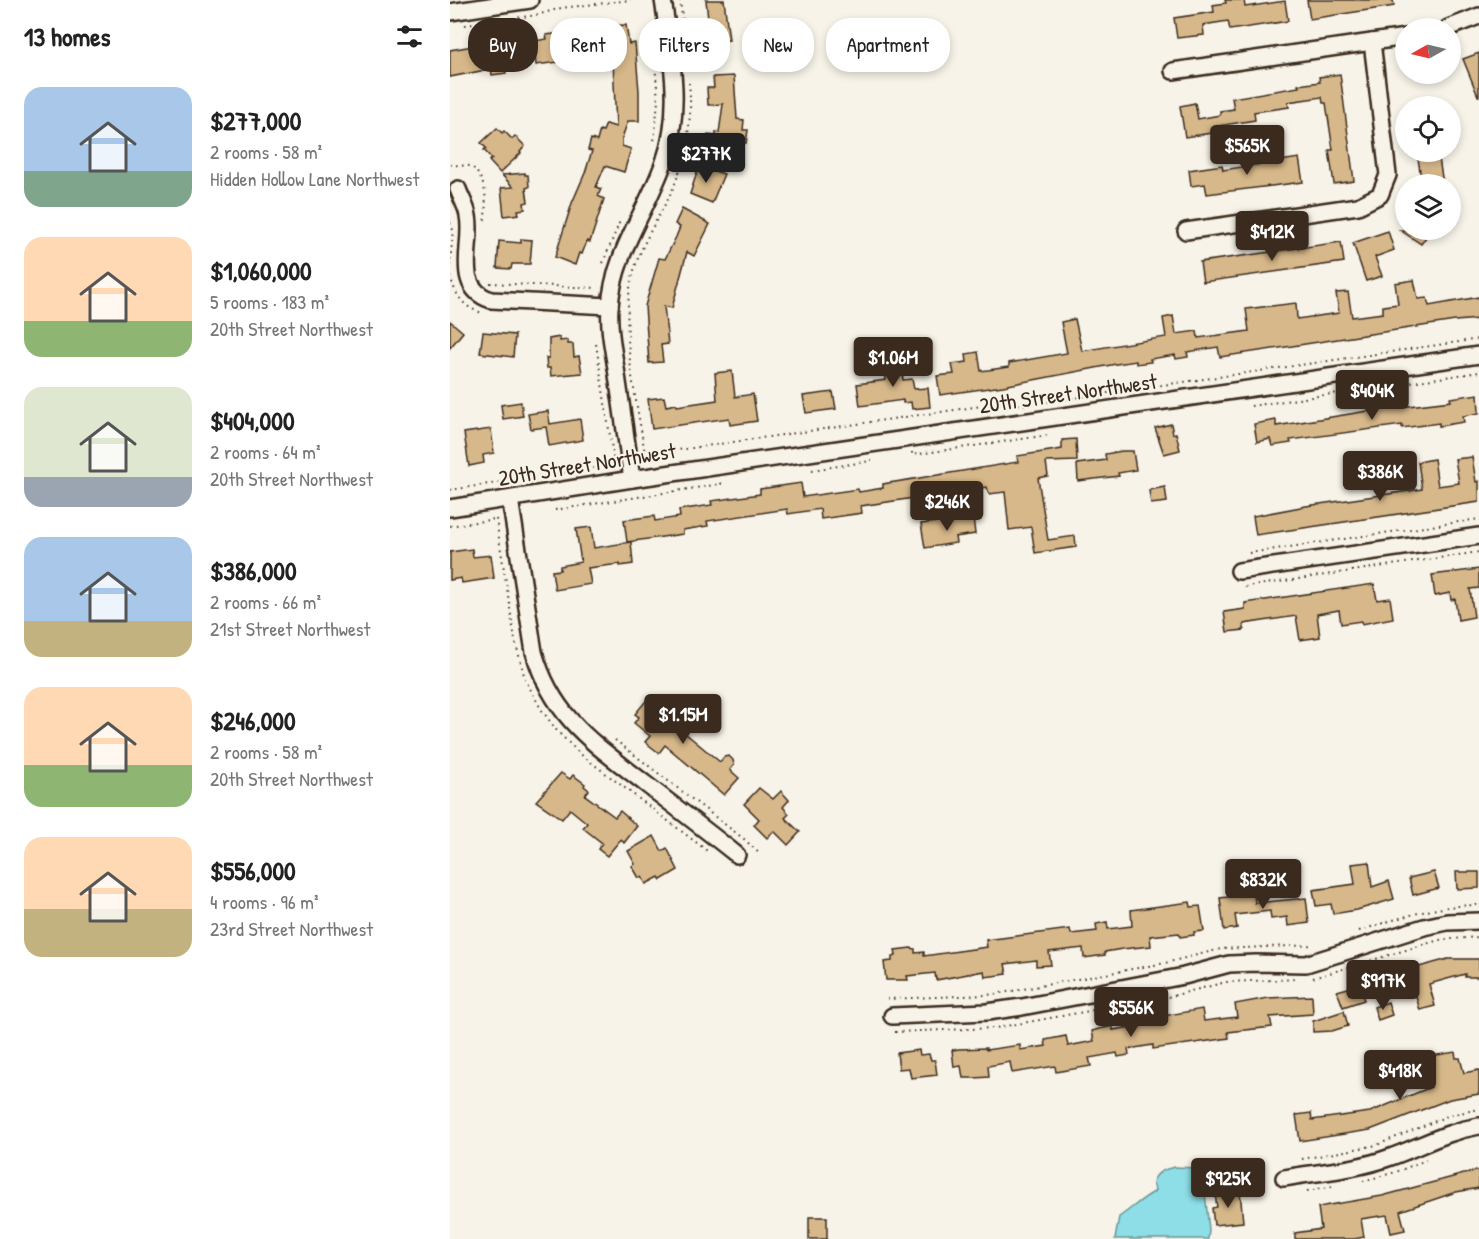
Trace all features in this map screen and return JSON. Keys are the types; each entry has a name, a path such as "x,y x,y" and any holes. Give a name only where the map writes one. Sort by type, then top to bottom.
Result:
{"street":[{"path":"453,18 530,0"},
{"path":"632,479 610,333 610,306 615,274 664,163 673,131 675,97 663,0"},
{"path":"1461,23 1479,16"},
{"path":"1173,70 1395,39"},
{"path":"1186,231 1358,206 1380,195 1388,175 1372,42"},
{"path":"458,189 469,216 467,271 475,291 482,297 491,300 610,306"},
{"name":"20th Street Northwest","path":"450,508 632,479 1479,355"},
{"path":"510,499 534,652 539,669 557,704 585,737 737,855"},
{"path":"1239,571 1479,536"},
{"path":"892,1016 987,1012 1022,1007 1184,976 1229,964 1306,964 1424,927 1447,922 1479,921"},
{"path":"1284,1178 1368,1164 1389,1158 1443,1134 1479,1126"}],"path":[{"path":"453,18 471,25 533,16 561,8 631,0"},
{"path":"680,0 682,18"},
{"path":"653,144 658,101 655,72"},
{"path":"645,455 627,333 627,303 641,251 671,193 685,150 690,109 689,81"},
{"path":"450,165 471,166 483,181 486,202 483,233"},
{"path":"601,269 620,221"},
{"path":"450,223 453,230 450,265"},
{"path":"485,280 495,284 518,283 604,289"},
{"path":"597,295 599,280"},
{"path":"596,337 615,471"},
{"path":"638,456 1008,402 1021,405 1039,403 1479,339"},
{"path":"1251,406 1479,372"},
{"path":"912,455 1049,435"},
{"path":"450,490 594,468 603,462 621,459"},
{"path":"812,470 871,461"},
{"path":"555,510 721,484"},
{"path":"450,526 498,518"},
{"path":"1249,553 1479,519"},
{"path":"1245,586 1479,552"},
{"path":"1349,934 1429,909 1455,905 1479,905"},
{"path":"1306,979 1325,976 1431,942 1452,938 1479,937"},
{"path":"887,999 987,995 1166,963 1221,949 1316,945"},
{"path":"895,1032 995,1028 1172,996 1226,982 1300,979"},
{"path":"1302,1159 1377,1145 1450,1115 1479,1109"}],"water":[{"path":"1175,1167 1196,1168 1204,1183 1208,1239 1115,1239 1119,1217 1154,1192 1153,1182 1159,1173"}],"building":[{"path":"706,0 724,0 726,18 708,18"},
{"path":"1225,0 1244,0 1245,7 1285,1 1288,21 1230,30 1228,21 1203,25 1204,35 1177,38 1174,18 1214,12 1213,5 1226,3"},
{"path":"1307,0 1393,0 1394,6 1310,19"},
{"path":"627,31 629,44 635,43 639,121 628,121 622,138 622,146 631,149 624,172 605,166 596,187 601,189 598,196 604,199 590,242 587,241 582,254 579,253 575,265 555,257 592,151 588,150 591,139 597,141 600,130 603,131 606,124 616,127 614,72 627,72"},
{"path":"550,34 550,63 538,65 538,40 547,39 546,35"},
{"path":"468,47 468,72 476,72 450,77 450,50"},
{"path":"1479,53 1479,96 1478,96 1463,59"},
{"path":"492,72 506,72 506,73 492,75"},
{"path":"1340,74 1354,181 1334,184 1329,150 1333,150 1326,103 1323,103 1322,97 1288,102 1289,107 1254,112 1255,120 1211,127 1212,133 1185,137 1180,106 1195,103 1198,119 1220,115 1220,111 1234,109 1232,98 1299,87 1298,85 1320,82 1319,77"},
{"path":"734,76 737,119 744,120 743,130 748,130 746,143 741,142 739,156 706,152 708,135 716,136 716,132 719,133 723,104 708,105 707,88 714,88 713,77"},
{"path":"497,128 512,139 515,136 525,146 521,153 500,173 489,161 492,159 481,143"},
{"path":"1299,158 1303,182 1207,194 1205,184 1191,186 1189,170 1222,165 1223,170"},
{"path":"1419,162 1440,162 1441,174 1420,174"},
{"path":"699,166 724,174 712,203 690,194"},
{"path":"525,173 528,175 529,187 526,188 528,202 524,203 525,209 518,210 519,214 504,216 501,188 513,187 502,175"},
{"path":"682,209 710,224 694,256 687,252 672,308 664,306 668,344 661,345 663,362 649,363 645,306 659,258 665,259 680,227 675,224"},
{"path":"1388,231 1394,250 1375,257 1382,276 1366,281 1353,243"},
{"path":"521,239 532,240 530,264 512,264 511,269 497,268 499,241 521,243"},
{"path":"1341,242 1344,262 1203,282 1200,262"},
{"path":"1414,280 1418,299 1427,298 1429,306 1479,297 1479,319 1220,357 1218,347 1187,352 1188,357 1176,359 1175,355 1150,359 1151,362 1136,364 1136,361 1116,364 1003,386 940,395 937,376 954,374 952,364 967,362 966,354 978,352 981,371 1009,367 1009,363 1067,353 1061,322 1075,319 1082,351 1166,337 1163,318 1173,316 1176,334 1197,331 1198,338 1249,331 1246,309 1296,303 1297,319 1339,313 1336,293 1348,292 1352,317 1383,313 1383,306 1398,304 1395,283"},
{"path":"450,321 463,332 450,348"},
{"path":"483,332 515,335 513,357 480,353"},
{"path":"560,337 560,341 568,340 568,344 573,344 574,357 579,356 582,373 551,376 546,358 549,358 549,339"},
{"path":"900,356 903,380 912,379 914,389 928,388 930,407 912,409 911,402 903,403 903,400 860,406 857,384 886,380 883,359"},
{"path":"732,371 735,397 753,394 757,421 730,425 729,418 652,429 648,399 664,397 666,406 717,400 715,373"},
{"path":"833,392 836,409 806,413 803,396"},
{"path":"1478,394 1479,413 1463,416 1464,422 1402,428 1402,425 1290,440 1291,443 1272,446 1270,439 1257,442 1254,424 1276,420 1276,426 1374,410 1451,401 1450,398"},
{"path":"521,402 523,416 503,419 501,405"},
{"path":"548,411 550,424 580,419 583,440 549,446 546,427 531,429 528,414"},
{"path":"1171,424 1180,450 1164,454 1155,428"},
{"path":"491,429 494,453 483,455 484,463 469,466 464,433"},
{"path":"1076,439 1077,461 1046,462 1048,476 1038,478 1048,540 1075,536 1076,547 1035,553 1031,527 1009,530 1005,492 989,494 987,487 861,506 862,513 821,519 820,509 788,514 787,509 707,521 708,526 683,530 683,534 627,542 624,520 654,516 655,521 680,517 679,510 712,505 711,501 760,494 760,489 801,483 803,497 858,489 859,492 883,488 883,484 1018,462 1017,456 1062,449 1062,440"},
{"path":"1133,451 1136,470 1118,473 1119,476 1078,481 1077,464 1106,460 1105,454"},
{"path":"1472,457 1476,482 1479,481 1479,502 1256,535 1253,516 1422,489 1418,462 1434,459 1438,486 1459,483 1455,459"},
{"path":"1165,487 1167,502 1151,504 1149,490"},
{"path":"973,517 975,534 955,537 956,543 925,548 921,524"},
{"path":"591,527 594,548 631,542 633,564 588,568 591,584 555,590 552,571 560,570 560,566 581,562 576,529"},
{"path":"472,549 473,557 491,555 494,578 462,583 461,578 450,580 450,552"},
{"path":"1479,569 1479,588 1470,589 1474,617 1458,620 1455,599 1451,600 1450,593 1435,596 1432,575"},
{"path":"1374,584 1377,600 1390,598 1393,618 1362,624 1361,621 1341,624 1339,610 1317,614 1320,637 1300,640 1296,616 1244,624 1244,630 1227,632 1224,612 1245,609 1245,603"},
{"path":"650,696 679,720 676,723 687,731 685,733 720,762 724,757 729,756 733,760 734,765 730,770 739,778 724,795 665,745 659,753 645,742 650,736 634,723 639,717 635,714"},
{"path":"561,773 570,779 573,775 589,790 585,795 615,817 620,811 637,826 624,843 621,839 607,856 598,849 602,843 583,828 587,823 570,809 562,819 536,801"},
{"path":"759,788 773,799 781,791 789,800 783,807 789,814 785,818 800,832 788,845 774,831 767,838 754,825 759,819 744,804"},
{"path":"654,836 662,851 667,848 678,870 661,880 659,877 646,884 642,877 639,878 632,866 635,864 628,851"},
{"path":"1369,862 1372,887 1389,881 1394,899 1357,910 1333,914 1331,904 1316,906 1313,890 1355,884 1352,864"},
{"path":"1434,872 1439,888 1413,895 1409,878"},
{"path":"1456,872 1479,872 1479,888 1457,889"},
{"path":"1254,894 1255,903 1306,898 1309,923 1288,926 1287,917 1271,919 1270,911 1235,915 1237,928 1224,930 1220,898"},
{"path":"1190,902 1191,907 1200,906 1204,931 1194,932 1194,935 1180,937 1179,933 1150,936 1151,946 1105,952 1105,955 1084,958 1083,948 1049,952 1051,965 1036,966 1036,960 1005,964 1007,974 985,977 984,971 936,980 935,973 907,976 908,980 886,980 884,962 892,961 892,957 896,956 895,950 911,948 915,949 915,953 924,952 924,956 987,947 986,940 1070,929 1071,934 1097,931 1096,924 1107,922 1108,929 1132,926 1131,910"},
{"path":"1448,959 1479,959 1479,977 1465,977 1465,974 1429,984 1435,1006 1420,1010 1413,987 1385,997 1379,978"},
{"path":"1359,985 1364,1000 1343,1007 1337,991"},
{"path":"1312,996 1313,1014 1270,1017 1272,1027 1228,1032 1229,1038 1153,1049 1153,1045 1128,1049 1129,1055 1118,1057 1117,1053 1089,1058 1091,1066 1056,1072 1055,1066 1012,1073 1010,1062 988,1066 989,1077 974,1078 963,1078 961,1066 954,1067 952,1050 986,1048 986,1050 1020,1045 1020,1050 1046,1046 1045,1040 1066,1036 1068,1046 1094,1041 1092,1031 1113,1026 1113,1030 1141,1025 1141,1023 1164,1019 1163,1016 1202,1009 1204,1021 1237,1017 1235,1004 1268,998"},
{"path":"1388,1002 1392,1015 1378,1020 1374,1007"},
{"path":"1344,1011 1348,1026 1332,1031 1313,1032 1313,1021"},
{"path":"919,1050 920,1055 929,1054 931,1060 935,1060 937,1075 911,1078 909,1068 899,1069 897,1053"},
{"path":"1455,1052 1456,1058 1460,1058 1464,1073 1479,1070 1479,1094 1450,1099 1370,1130 1300,1141 1296,1115 1311,1113 1312,1120 1370,1112 1431,1087 1425,1057"},
{"path":"1479,1170 1479,1188 1456,1192 1400,1211 1405,1230 1391,1233 1387,1215 1361,1219 1364,1237 1295,1239 1295,1233 1321,1229 1318,1207 1382,1196"},
{"path":"1240,1191 1243,1222 1214,1225 1212,1208 1217,1207 1215,1194"},
{"path":"809,1217 827,1217 827,1239 809,1239"}]}
